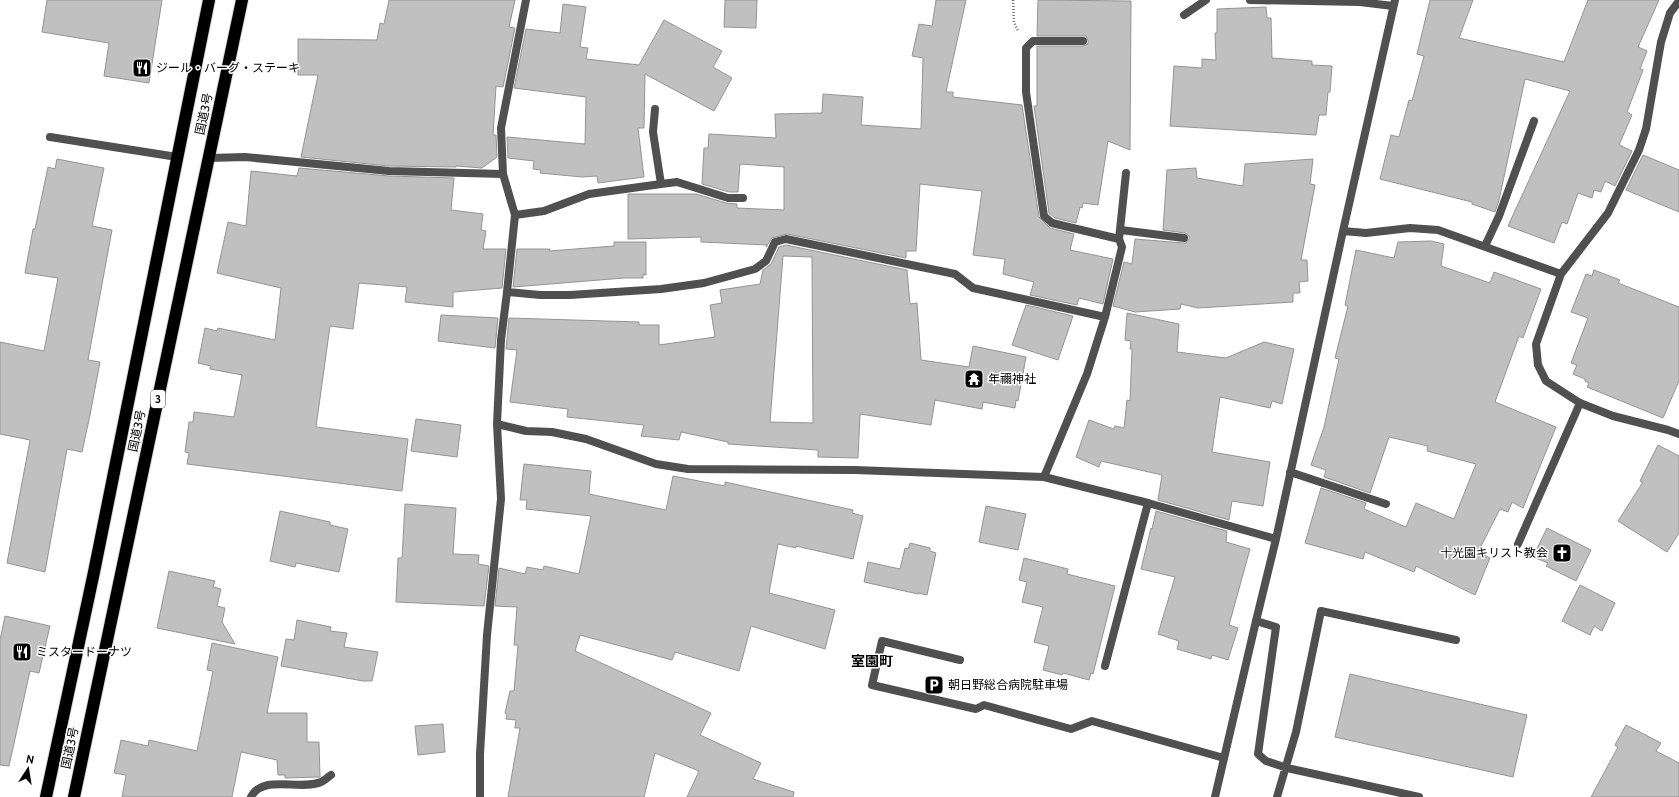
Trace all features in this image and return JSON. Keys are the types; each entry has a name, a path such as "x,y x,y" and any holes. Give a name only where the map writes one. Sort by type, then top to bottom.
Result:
{"highway":[{"name":"国道3号","path":"46,797 94,572 209,0"},
{"name":"国道3号","path":"74,797 242,0"}],"street":[{"path":"480,797 480,754 487,635 501,498 498,424 501,340 515,215 503,174 501,128 526,0"},
{"path":"1184,15 1206,0"},
{"path":"1215,797 1276,539 1394,3 1250,0"},
{"path":"1679,0 1670,13 1661,42 1646,129 1638,150 1608,213 1561,274 1536,344 1538,364 1546,381 1580,403 1613,416 1679,434"},
{"path":"1083,41 1033,41 1026,48 1026,92 1044,216 1052,223 1119,239"},
{"path":"655,109 653,132 661,184"},
{"path":"1485,246 1499,216 1534,121"},
{"path":"50,137 177,157"},
{"path":"209,158 245,158 389,171 503,174"},
{"path":"1044,476 1086,374 1105,317 1122,247 1119,239 1126,173"},
{"path":"515,215 544,211 589,194 677,182 728,198 743,198"},
{"path":"1343,231 1366,233 1410,228 1438,230 1561,274"},
{"path":"1121,230 1184,238"},
{"path":"507,292 540,295 570,295 661,289 704,284 755,269 766,261 775,242 786,239 955,274 973,288 1105,317"},
{"path":"1518,544 1580,403"},
{"path":"498,424 526,431 552,432 586,439 656,464 688,470 855,470 1044,476 1276,539"},
{"path":"1290,472 1386,504"},
{"path":"1105,666 1148,503"},
{"path":"1278,797 1296,732 1321,611 1456,640"},
{"path":"1256,621 1276,627 1258,754 1266,761 1287,768 1419,797"},
{"path":"960,660 882,641 872,685 976,709 984,705 1071,729 1092,721 1224,758"},
{"path":"251,797 254,791 260,786 305,785 321,782 331,775"}],"path":[{"path":"1013,0 1014,22 1026,48"}],"building":[{"path":"47,0 162,0 149,83 104,76 109,43 42,32"},
{"path":"389,0 515,0 509,27 515,28 503,87 496,86 493,135 496,135 497,157 482,168 456,166 389,166 301,157 318,75 298,75 298,39 377,40 380,23 384,24"},
{"path":"725,0 757,0 756,28 724,27"},
{"path":"936,0 966,0 946,92 953,92 953,97 1022,105 1039,217 1050,228 1074,234 1070,250 1113,259 1103,304 1079,298 1077,305 1030,295 1034,282 1003,274 1005,259 973,255 982,191 920,184 916,251 906,251 906,258 787,234 772,238 766,247 767,245 701,242 701,237 628,239 628,194 696,194 726,203 737,204 737,208 784,210 784,167 740,164 738,192 729,192 702,184 704,148 708,148 709,134 776,138 775,114 822,113 823,94 863,97 861,125 921,129 923,58 912,56 919,24 932,26"},
{"path":"1038,0 1131,1 1130,150 1108,141 1098,205 1083,203 1082,208 1080,207 1076,223 1055,218 1049,213 1034,106 1037,106 1037,46 1083,46 1088,44 1088,41 1086,36 1037,36"},
{"path":"1430,0 1473,0 1459,38 1564,62 1588,0 1659,0 1638,47 1647,51 1640,69 1643,70 1627,112 1632,115 1619,145 1632,151 1615,186 1605,181 1601,192 1594,190 1592,198 1578,193 1567,224 1562,222 1554,243 1508,226 1570,91 1525,79 1499,200 1495,212 1472,204 1472,202 1380,179 1391,135 1399,137 1409,100 1412,101 1424,56 1417,54"},
{"path":"563,4 586,7 580,47 588,48 586,59 639,65 664,20 722,51 713,67 732,78 714,111 645,74 644,128 638,128 644,177 598,183 597,176 582,177 540,173 541,170 533,169 534,161 508,158 507,137 585,144 586,97 514,88 526,29 560,33"},
{"path":"1266,7 1267,18 1271,18 1272,58 1312,61 1312,65 1332,66 1326,115 1319,115 1316,135 1170,126 1174,66 1202,68 1202,59 1216,60 1215,33 1217,33 1217,9"},
{"path":"1643,155 1679,170 1679,212 1626,190"},
{"path":"57,159 104,168 92,226 112,230 88,360 100,362 90,415 82,452 67,449 45,572 7,563 30,440 0,434 0,342 44,351 58,278 25,273 33,229 35,229 48,167 55,169"},
{"path":"1313,159 1310,184 1315,185 1301,260 1307,260 1308,281 1299,282 1300,293 1293,293 1293,302 1198,308 1181,304 1180,309 1135,312 1113,306 1124,262 1132,264 1135,239 1186,243 1189,239 1189,236 1185,233 1163,230 1167,170 1196,168 1197,178 1243,186 1245,164"},
{"path":"299,168 389,176 454,178 451,210 483,214 481,230 486,231 483,249 506,249 502,288 453,292 453,307 405,302 407,287 359,283 353,329 330,326 316,427 408,439 402,491 187,464 189,453 185,452 189,422 193,422 194,412 234,417 242,375 210,369 211,366 198,363 205,328 217,331 218,328 275,340 281,288 217,273 228,222 246,226 251,171 297,176"},
{"path":"1431,241 1444,244 1441,266 1490,283 1494,272 1541,289 1523,338 1519,336 1495,402 1556,427 1523,508 1512,502 1508,512 1500,509 1478,552 1490,558 1475,595 1416,566 1414,572 1365,552 1363,559 1305,543 1321,488 1366,503 1364,509 1406,527 1416,503 1454,519 1476,464 1427,451 1428,446 1389,437 1370,493 1324,477 1326,470 1311,465 1324,427 1339,359 1335,358 1348,306 1345,305 1356,250 1394,258 1398,242"},
{"path":"614,242 646,242 646,275 643,274 643,278 624,278 513,287 517,249 550,249 549,251 614,246"},
{"path":"786,245 907,270 910,304 917,303 921,360 969,367 973,346 1026,357 1018,401 1016,400 1015,408 983,402 982,409 935,400 931,425 860,414 858,458 818,457 818,450 728,444 728,442 681,432 679,440 641,436 644,425 567,417 568,409 510,402 517,350 506,349 509,318 639,322 639,325 659,325 659,345 715,337 710,305 722,303 720,290 760,284 763,270 771,264 779,247","holes":["783,256 812,257 813,423 770,422"]},
{"path":"1594,270 1620,280 1618,283 1679,307 1679,381 1663,418 1587,387 1589,383 1585,381 1585,379 1573,374 1577,365 1571,363 1588,318 1571,312 1586,274 1592,276"},
{"path":"1026,305 1073,316 1058,360 1012,345"},
{"path":"1127,313 1179,324 1177,352 1226,358 1264,342 1294,349 1282,404 1272,401 1270,408 1220,397 1212,452 1270,462 1263,506 1232,501 1229,520 1158,500 1162,475 1101,461 1099,467 1076,457 1089,420 1114,429 1115,426 1124,428 1127,400 1130,401 1132,349 1130,349 1131,341 1125,340"},
{"path":"441,315 498,318 495,348 438,341"},
{"path":"416,419 461,425 457,457 411,451"},
{"path":"1658,445 1679,456 1679,533 1667,552 1618,521 1643,482 1640,481"},
{"path":"524,464 591,471 589,494 666,510 673,476 725,486 725,482 853,510 852,513 863,516 853,559 796,546 796,548 778,544 769,593 835,610 825,649 751,626 739,671 675,652 672,660 580,635 575,651 711,713 700,735 761,763 753,779 794,792 793,797 687,797 699,771 655,753 644,797 508,797 520,728 515,728 516,720 506,719 507,714 505,713 510,691 514,691 518,645 514,645 517,607 495,606 499,568 525,574 527,567 543,570 544,566 579,574 591,516 526,509 527,500 520,500"},
{"path":"405,504 456,508 453,554 479,555 478,564 489,566 484,606 396,602 398,558 402,558"},
{"path":"986,506 1026,514 1018,550 979,542"},
{"path":"280,511 330,522 330,525 348,529 339,572 296,563 295,567 270,561"},
{"path":"1156,511 1227,531 1226,542 1250,549 1229,625 1238,628 1228,660 1212,655 1211,659 1177,649 1179,641 1158,634 1175,577 1141,569"},
{"name":"十光園キリスト教会","path":"1547,528 1591,550 1576,581 1546,566 1548,563 1533,557"},
{"path":"910,543 930,548 930,551 936,553 927,595 864,582 868,562 900,569 905,548 908,549"},
{"path":"1024,558 1068,569 1067,574 1115,586 1093,674 1091,673 1089,680 1063,673 1062,675 1043,670 1049,646 1034,642 1043,607 1022,602 1027,582 1019,580"},
{"path":"169,571 215,581 213,587 221,589 217,606 225,608 222,622 235,644 157,628"},
{"path":"1580,585 1615,603 1602,631 1594,626 1590,635 1562,621"},
{"path":"5,616 50,626 39,673 30,671 9,766 0,765 0,640"},
{"path":"297,620 331,627 330,631 347,633 344,647 378,652 372,681 363,681 281,666 286,639 294,640"},
{"path":"212,643 278,657 267,713 307,713 307,742 319,742 320,777 285,778 285,775 278,775 277,760 241,752 232,797 122,797 126,775 114,773 121,740 148,746 149,740 197,751 213,671 207,670"},
{"path":"1350,674 1527,715 1513,777 1335,737"},
{"path":"443,724 445,752 418,755 415,726"},
{"path":"1626,725 1661,743 1656,751 1679,763 1679,797 1591,797 1618,747 1615,745"}],"place":[{"name":"ジール・バーグ・ステーキ","path":"142,68"},
{"name":"年禰神社","path":"974,379"},
{"name":"十光園キリスト教会","path":"1562,553"},
{"name":"ミスタードーナツ","path":"22,652"},
{"name":"朝日野総合病院駐車場","path":"934,685"}],"district":[{"name":"室園町","path":"872,661"}]}
